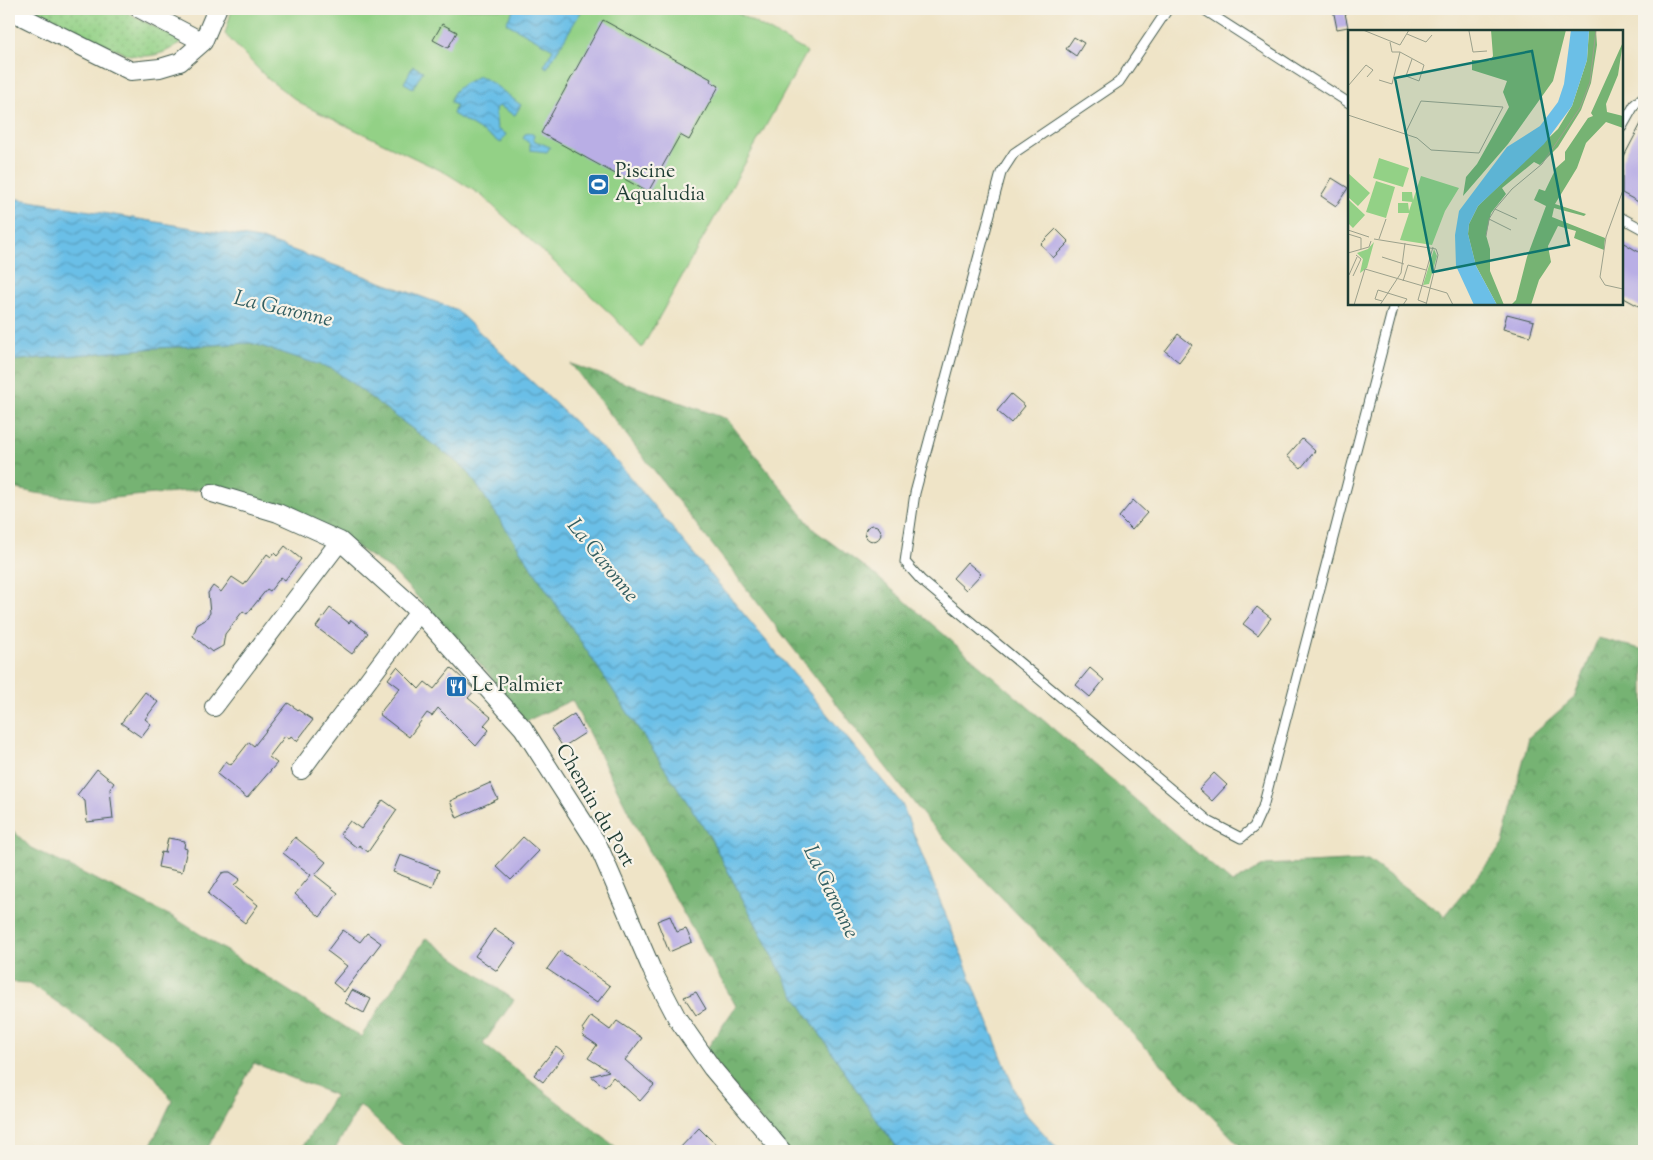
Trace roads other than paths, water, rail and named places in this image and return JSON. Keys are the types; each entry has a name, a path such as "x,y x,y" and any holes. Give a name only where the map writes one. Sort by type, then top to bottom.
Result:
{"street":[{"path":"140,9 204,42"},
{"path":"9,10 131,71 160,68 180,62 204,42 217,9"},
{"name":"Chemin du Port","path":"212,493 278,513 340,541 419,612 523,728 598,845 652,970 677,1018 712,1068 782,1151"},
{"path":"214,706 340,541"},
{"path":"301,770 419,612"}],"lane":[{"path":"1168,9 1119,82 1014,153 1001,173 915,493 905,562 921,580 1210,822 1241,838 1254,827 1262,807 1394,305"},
{"path":"1203,9 1348,102"},
{"path":"1623,125 1635,104 1644,96"},
{"path":"1623,219 1644,230"}],"water":[{"path":"514,9 582,10 547,68 544,66 553,49 506,23"},
{"path":"413,66 423,71 413,88 404,83"},
{"path":"479,76 494,84 521,105 515,115 498,106 495,109 497,129 506,134 501,143 453,114 456,105 451,103 453,93 460,86"},
{"path":"530,133 534,135 533,140 550,147 547,152 530,150 530,144 523,138 525,134"},
{"name":"La Garonne","path":"9,199 265,240 455,309 618,463 902,804 1023,1111 1060,1151 900,1151 873,1115 789,987 709,835 467,470 333,369 251,343 156,348 9,361"}],"place":[{"name":"Piscine Aqualudia","path":"599,184"},
{"name":"Le Palmier","path":"456,686"}]}
